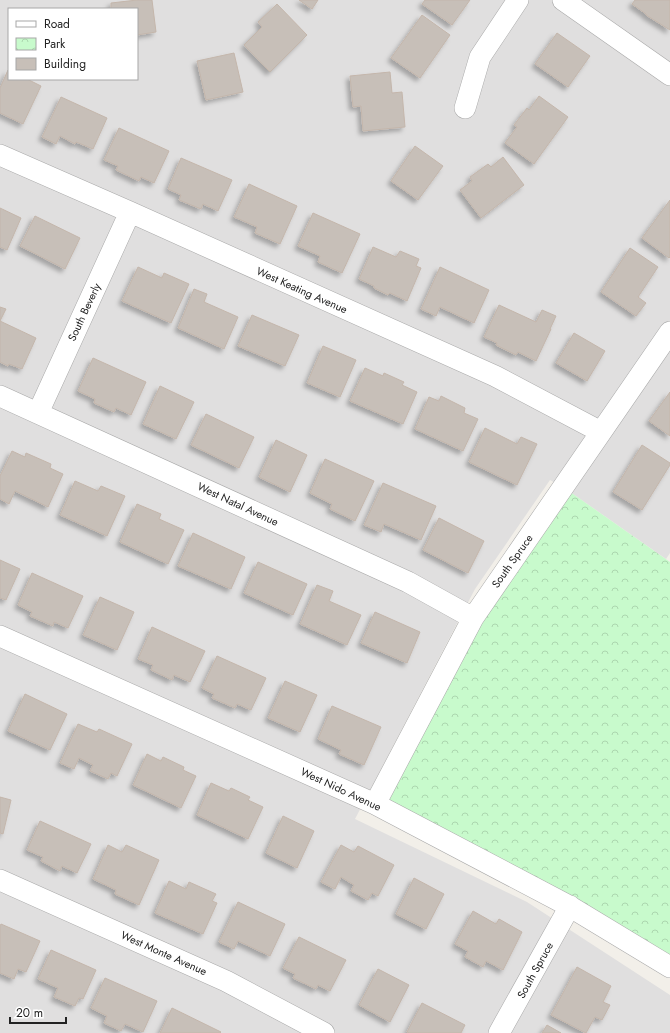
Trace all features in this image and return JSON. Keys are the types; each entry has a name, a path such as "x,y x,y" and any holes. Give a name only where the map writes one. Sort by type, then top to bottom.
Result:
{"street":[{"path":"465,108 480,57 518,0"},
{"path":"564,0 670,75"},
{"name":"West Keating Avenue","path":"0,155 495,376 601,432"},
{"name":"South Beverly","path":"38,413 130,212"},
{"name":"South Spruce","path":"375,804 474,618 670,332"},
{"name":"West Natal Avenue","path":"0,396 401,579 474,618"},
{"name":"West Nido Avenue","path":"0,636 375,804 570,906 670,967"},
{"name":"West Monte Avenue","path":"0,880 226,981 324,1033"},
{"name":"South Spruce","path":"499,1033 570,906"}],"shaded area":[{"path":"0,0 670,0 670,553 666,559 563,487 550,480 475,589 355,819 527,902 670,995 670,1033 0,1033"}],"green space":[{"path":"563,487 670,562 670,967 375,804 473,618"}],"building":[{"path":"152,0 156,32 138,35 138,8 111,8 111,3"},
{"path":"299,0 318,0 312,9"},
{"path":"425,0 470,0 452,25 422,4"},
{"path":"635,0 670,0 670,30 632,4"},
{"path":"277,4 307,35 270,72 244,45 262,27 258,22"},
{"path":"422,15 450,35 420,78 391,58"},
{"path":"557,33 590,56 568,87 535,64"},
{"path":"234,53 243,92 206,100 197,61"},
{"path":"8,70 8,80 29,80 41,86 23,124 0,113 0,88"},
{"path":"390,72 392,93 402,92 405,127 363,131 361,106 353,107 350,76"},
{"path":"539,96 568,117 534,164 505,143 517,127 514,125 527,108 529,110"},
{"path":"61,97 107,118 93,149 76,142 75,144 60,136 56,144 42,137"},
{"path":"119,128 169,151 154,183 141,177 139,181 116,170 118,166 104,160"},
{"path":"415,146 443,166 418,200 391,181"},
{"path":"503,157 524,185 481,218 460,190 472,181 470,177 488,164 491,167"},
{"path":"181,158 232,180 218,211 203,204 201,209 179,200 181,195 168,189"},
{"path":"249,184 297,206 280,244 255,233 257,227 234,217"},
{"path":"670,200 670,257 669,258 642,238"},
{"path":"0,208 21,218 7,250 0,247"},
{"path":"313,213 360,234 342,273 318,262 320,256 298,246"},
{"path":"35,216 80,238 65,269 20,246"},
{"path":"373,247 396,257 400,251 419,259 416,266 421,268 407,301 390,293 388,295 359,279"},
{"path":"630,248 658,267 638,297 646,303 636,316 601,292"},
{"path":"138,267 162,278 164,273 189,284 171,323 122,301"},
{"path":"440,267 489,290 474,323 440,307 436,316 421,309"},
{"path":"194,289 207,294 204,302 238,317 224,349 178,328"},
{"path":"499,305 536,322 542,310 556,316 536,361 518,352 516,355 484,337"},
{"path":"0,307 6,309 0,321"},
{"path":"252,315 299,335 285,366 238,346"},
{"path":"0,321 36,338 22,369 9,364 8,366 0,362"},
{"path":"574,333 605,351 587,381 556,363"},
{"path":"323,346 356,360 340,397 307,383"},
{"path":"93,358 146,382 131,415 116,408 114,412 94,403 95,399 78,391"},
{"path":"365,368 383,376 384,373 404,382 402,385 417,392 403,424 350,401"},
{"path":"160,386 194,402 176,439 143,424"},
{"path":"670,392 670,436 649,421"},
{"path":"441,396 465,408 464,413 478,419 463,451 415,429 429,397 439,401"},
{"path":"206,414 254,437 239,468 191,445"},
{"path":"485,428 517,444 521,437 537,444 517,485 469,462"},
{"path":"276,440 307,455 290,492 259,477"},
{"path":"642,445 670,463 670,465 642,510 613,492"},
{"path":"12,451 25,457 26,453 51,464 50,468 63,474 48,507 15,491 9,504 0,499 0,476"},
{"path":"325,459 374,481 355,521 330,509 332,504 310,493"},
{"path":"75,481 98,491 101,486 125,496 107,536 60,515"},
{"path":"383,483 436,506 421,540 384,524 381,532 364,525"},
{"path":"137,504 161,514 159,519 184,530 168,564 120,542"},
{"path":"439,518 484,541 468,573 423,550"},
{"path":"193,533 245,557 231,589 178,566"},
{"path":"0,560 20,569 6,600 0,598"},
{"path":"258,562 307,584 293,615 244,593"},
{"path":"32,573 83,596 68,628 54,622 53,626 30,616 32,612 18,605"},
{"path":"317,585 333,591 329,601 361,615 347,645 300,624"},
{"path":"100,597 134,612 117,650 83,635"},
{"path":"375,612 420,632 407,663 361,643"},
{"path":"152,627 205,651 190,682 174,675 172,680 151,670 153,665 138,659"},
{"path":"217,656 266,678 251,710 237,704 235,708 212,698 214,694 202,688"},
{"path":"285,681 317,695 300,732 268,718"},
{"path":"25,694 67,714 50,750 8,731"},
{"path":"332,706 381,727 364,765 339,754 341,750 318,739"},
{"path":"78,724 97,732 99,729 132,744 117,776 111,773 108,779 90,771 93,765 79,758 74,769 60,763"},
{"path":"147,754 161,761 163,757 184,767 183,770 196,776 181,808 133,785"},
{"path":"211,783 229,791 231,788 250,797 248,800 263,807 248,839 197,815"},
{"path":"0,797 11,800 3,834 0,833"},
{"path":"283,816 314,831 297,868 266,853"},
{"path":"40,821 91,844 77,873 62,866 60,871 41,861 43,857 27,850"},
{"path":"108,845 122,852 126,845 159,860 139,905 115,894 116,890 93,879"},
{"path":"341,845 354,852 358,846 394,865 378,896 372,893 368,900 351,891 354,885 341,877 335,889 321,882"},
{"path":"414,878 444,894 426,929 396,914"},
{"path":"169,881 186,889 189,882 216,894 212,901 217,903 203,934 155,913"},
{"path":"238,902 285,924 270,956 238,941 234,949 219,942"},
{"path":"473,911 496,924 499,919 522,932 503,970 486,961 483,967 465,957 468,951 455,944"},
{"path":"1,924 40,941 26,972 18,969 14,979 0,973"},
{"path":"299,937 346,960 330,991 318,985 316,989 293,978 295,974 283,968"},
{"path":"51,950 96,970 83,999 79,998 75,1006 54,997 58,988 38,979"},
{"path":"577,967 611,986 603,1002 610,1005 602,1020 595,1017 586,1033 551,1015"},
{"path":"378,969 409,985 390,1022 359,1005"},
{"path":"105,978 157,1001 143,1032 125,1024 121,1031 104,1023 107,1016 91,1008"},
{"path":"422,1003 465,1025 461,1033 407,1032"},
{"path":"172,1008 221,1032 160,1033"},
{"path":"547,1025 561,1033 542,1033"}]}
